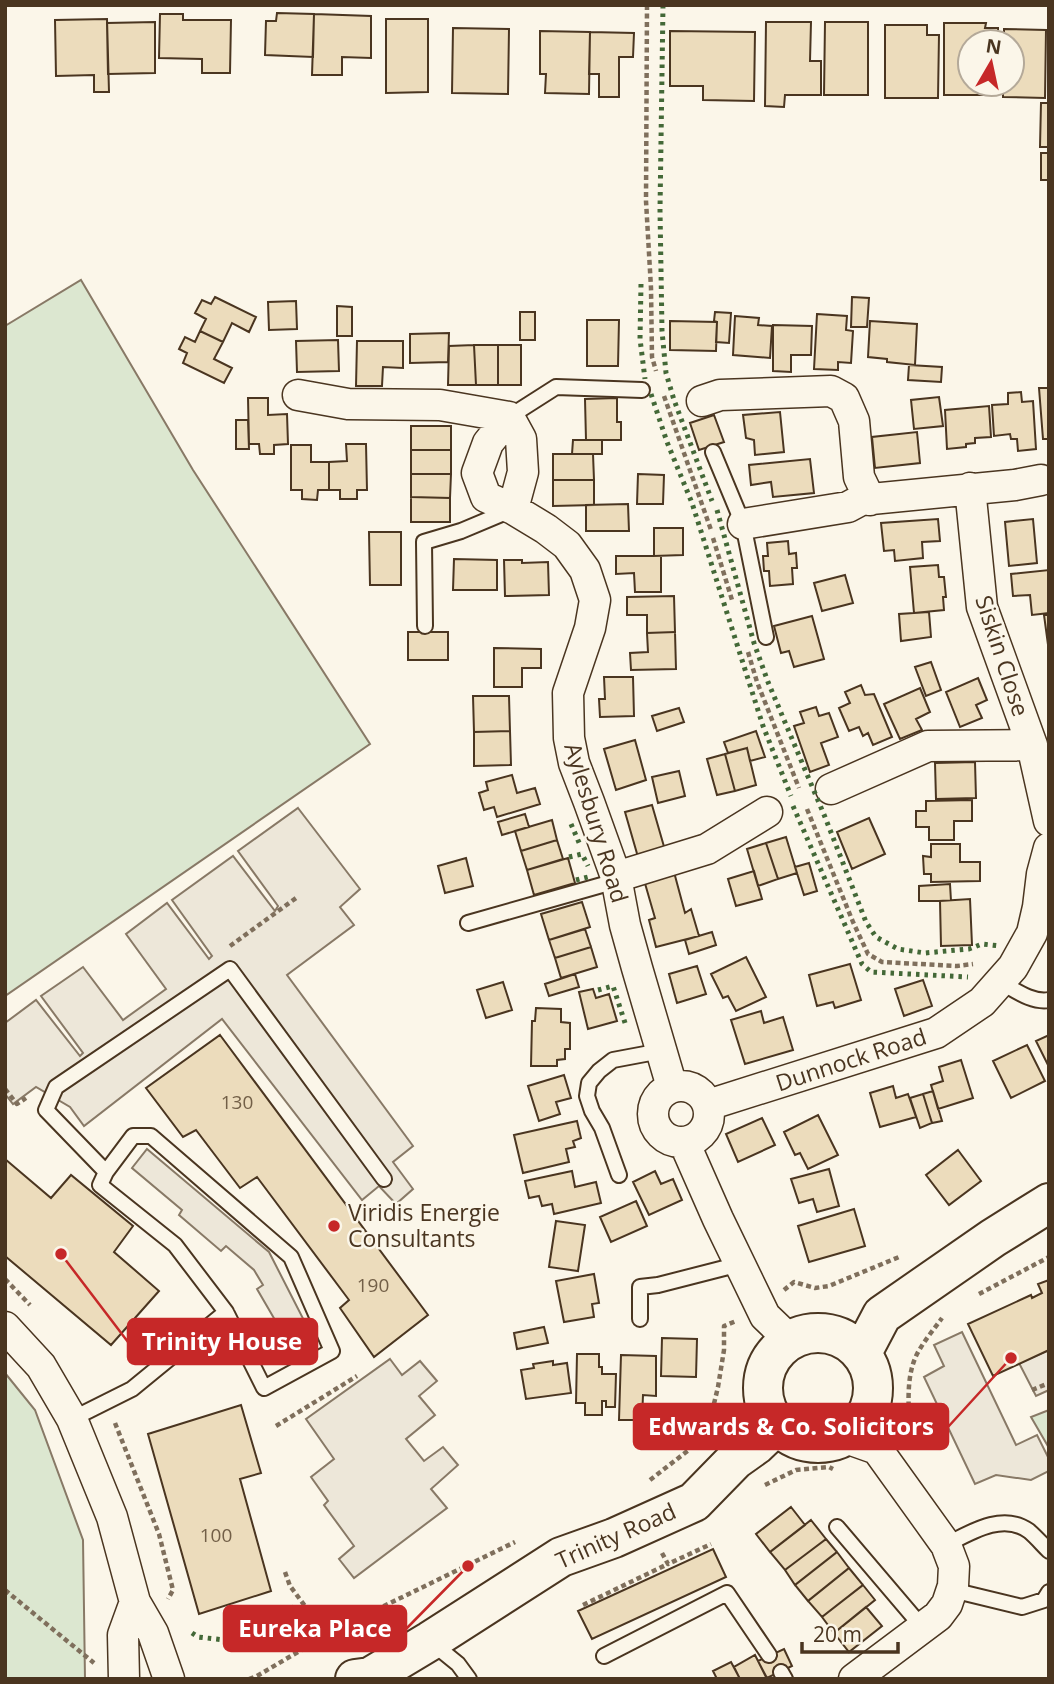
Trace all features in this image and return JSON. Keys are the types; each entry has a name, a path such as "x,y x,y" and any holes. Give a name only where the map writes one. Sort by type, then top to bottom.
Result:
{"main road":[{"path":"862,1353 882,1315 993,1238 1049,1203"},
{"path":"820,1332 836,1335 850,1342 862,1353 874,1384 873,1400 867,1415 857,1428 860,1443 808,1442 791,1436 777,1425 768,1411 764,1380 772,1357 790,1340 804,1334 820,1332"},
{"name":"Trinity Road","path":"365,1678 430,1642 561,1557 614,1538 694,1502 735,1460 777,1425"}],"street":[{"path":"702,401 720,395 831,391 844,398 851,397 859,477 870,500"},
{"path":"298,396 348,404 440,405 509,417 521,439 523,472 513,509"},
{"name":"Aylesbury Road","path":"509,417 488,443 477,473 486,497 513,509 567,545 585,570 595,600 590,628 568,693 569,738 574,764 616,879 629,937 672,1087"},
{"path":"743,524 848,507 861,500 1041,480"},
{"name":"Siskin Close","path":"970,488 982,607 1032,745 1049,821"},
{"path":"831,789 928,746 1032,745"},
{"path":"616,879 707,849 767,811"},
{"name":"Dunnock Road","path":"708,1105 936,1033 982,1002 1013,967 1032,933 1049,848"},
{"path":"672,1087 689,1087 698,1091 708,1105 708,1122 705,1129 684,1142 666,1138 659,1132 653,1116 658,1098 672,1087"},
{"path":"684,1142 761,1309 790,1340"},
{"path":"5,1327 41,1366 72,1419 112,1517 135,1602 153,1633 169,1679"},
{"path":"854,1679 938,1616 947,1604 952,1590 954,1566 946,1545 860,1443"},
{"path":"124,1679 123,1635 135,1602"}],"lane":[{"path":"509,417 556,387 642,390"},
{"path":"713,452 743,524 766,637"},
{"path":"425,626 424,542 461,531 513,509"},
{"path":"468,923 616,879"},
{"path":"106,1172 46,1110 56,1087 230,969 384,1179"},
{"path":"1000,982 1022,995 1042,1001 1049,1000"},
{"path":"619,1175 587,1096 589,1083 613,1060 661,1051"},
{"path":"133,1136 151,1136 290,1257 332,1351 264,1388 226,1312 175,1245 100,1185 106,1172 133,1136"},
{"path":"640,1319 640,1287 740,1264"},
{"path":"72,1419 132,1388 226,1312"},
{"path":"946,1545 979,1528 1010,1522 1028,1530 1049,1551"},
{"path":"837,1527 923,1628"},
{"path":"952,1590 1023,1607 1044,1600 1049,1591"},
{"path":"604,1656 727,1593 769,1656"},
{"path":"430,1642 458,1664 469,1679"}],"path":[{"path":"642,1487 690,1448 712,1412 719,1387 724,1326 761,1309 794,1282 815,1288 829,1286 900,1256"},
{"path":"969,1299 1049,1257"},
{"path":"761,1487 796,1470 829,1467 852,1474 860,1443 910,1435 908,1390 916,1356 948,1310"},
{"path":"276,1426 357,1376"},
{"path":"1032,1390 1049,1383"},
{"path":"103,1404 117,1425 159,1534 173,1590 167,1601"},
{"path":"583,1605 711,1544"},
{"path":"668,1546 660,1549 668,1564"},
{"path":"249,1679 337,1629 502,1547"},
{"path":"285,1572 290,1586 311,1614 337,1629"},
{"path":"5,1590 96,1665"}],"green space":[{"path":"81,280 193,470 370,744 5,996 5,326"},
{"path":"5,1373 35,1410 83,1540 85,1679 5,1679"},
{"path":"1049,1410 1049,1448 1031,1417"}],"shaded area":[{"path":"298,808 360,889 340,907 354,925 287,975 413,1146 393,1162 413,1189 396,1204 379,1186 362,1200 222,1019 84,1126 70,1107 36,1087 13,1104 5,1094 5,1023 36,1000 80,1056 83,1053 41,996 83,967 123,1020 166,989 126,934 167,903 209,959 212,956 172,900 233,856 275,911 278,906 238,851"},
{"path":"147,1149 269,1252 314,1340 293,1351 257,1289 263,1285 254,1270 226,1246 221,1251 179,1215 182,1210 132,1168"},
{"path":"962,1332 1016,1445 1037,1435 1049,1459 1049,1471 1031,1480 996,1475 975,1484 924,1377 944,1366 934,1345"},
{"path":"1049,1350 1049,1390 1036,1396 1019,1363"},
{"path":"390,1359 402,1375 420,1361 437,1381 419,1396 435,1415 406,1439 424,1461 443,1447 458,1465 431,1489 447,1508 354,1578 339,1559 354,1546 324,1505 328,1501 311,1477 334,1459 306,1419"}],"building":[{"path":"277,13 314,14 313,57 265,55 266,21 276,21"},
{"path":"160,14 183,14 183,20 231,20 230,73 202,73 202,59 159,58"},
{"path":"314,14 371,16 371,58 342,57 342,75 312,75"},
{"path":"107,19 109,92 94,92 94,75 56,76 55,20"},
{"path":"386,19 428,19 428,92 386,93"},
{"path":"155,22 155,73 108,74 107,23"},
{"path":"766,22 811,22 810,61 821,61 821,95 785,95 784,107 765,106"},
{"path":"825,22 868,22 868,95 824,95"},
{"path":"944,23 986,23 985,28 956,28 956,95 944,95"},
{"path":"885,25 927,25 927,35 939,35 938,98 885,98"},
{"path":"453,28 509,29 508,94 452,93"},
{"path":"1026,30 1046,30 1045,98 1026,98"},
{"path":"540,31 590,32 589,94 545,93 546,74 540,74"},
{"path":"670,31 755,32 754,101 703,100 703,86 670,86"},
{"path":"590,32 634,33 633,57 619,57 619,97 599,97 599,74 589,74"},
{"path":"1041,103 1049,103 1049,147 1040,147"},
{"path":"1041,153 1049,153 1049,180 1041,180"},
{"path":"215,297 256,317 249,332 232,323 223,342 200,331 206,319 195,313 202,300 211,304"},
{"path":"852,297 869,298 867,327 851,327"},
{"path":"296,301 297,329 269,330 268,302"},
{"path":"337,306 352,307 352,336 337,336"},
{"path":"520,312 535,312 535,340 520,340"},
{"path":"715,312 731,313 729,343 716,342"},
{"path":"817,314 847,316 846,330 853,331 851,363 838,362 838,370 814,369"},
{"path":"735,316 759,318 758,325 772,326 770,358 733,355"},
{"path":"587,320 619,320 618,366 587,366"},
{"path":"670,321 717,322 716,351 670,350"},
{"path":"870,321 917,324 915,365 868,357"},
{"path":"773,325 812,326 811,355 791,355 791,372 773,371"},
{"path":"200,331 223,342 214,359 232,368 224,383 183,363 187,353 179,349 185,337 195,342"},
{"path":"449,333 448,362 410,363 410,334"},
{"path":"338,340 339,371 297,372 296,341"},
{"path":"357,341 403,341 403,368 383,367 382,386 356,386"},
{"path":"474,345 498,345 498,385 476,385"},
{"path":"474,345 476,385 448,385 449,346"},
{"path":"498,345 521,345 521,385 498,385"},
{"path":"909,365 942,367 941,382 908,380"},
{"path":"1039,388 1049,388 1049,439 1043,439"},
{"path":"1021,392 1022,402 1033,401 1036,449 1018,451 1017,439 1011,439 1010,434 994,436 992,405 1008,404 1008,393"},
{"path":"939,397 943,426 914,429 911,400"},
{"path":"248,398 268,398 268,415 287,414 288,444 274,445 274,454 260,454 259,444 249,444"},
{"path":"617,398 617,422 621,422 621,440 586,440 585,399"},
{"path":"989,406 991,437 975,438 975,443 966,444 966,447 947,449 945,410"},
{"path":"780,412 784,452 755,455 754,440 746,438 743,415"},
{"path":"714,415 724,442 699,450 690,423"},
{"path":"236,420 248,420 249,449 236,449"},
{"path":"411,426 451,426 451,450 411,450"},
{"path":"917,432 920,463 875,468 872,437"},
{"path":"573,440 602,440 602,454 572,454"},
{"path":"346,444 366,444 367,490 357,490 357,499 340,499 340,490 329,490 329,462 347,461"},
{"path":"291,445 311,445 311,462 329,462 329,490 318,490 317,500 302,499 302,490 291,490"},
{"path":"411,450 451,450 451,474 411,474"},
{"path":"553,454 593,454 594,480 553,480"},
{"path":"810,459 814,493 773,497 771,482 751,485 749,465"},
{"path":"411,474 451,474 450,498 411,497"},
{"path":"638,474 664,475 663,504 637,504"},
{"path":"553,480 594,480 594,505 553,506"},
{"path":"411,497 450,498 450,522 411,522"},
{"path":"628,504 629,531 586,531 586,505"},
{"path":"938,519 940,541 922,542 923,558 895,561 894,550 884,551 881,523"},
{"path":"1033,519 1037,563 1009,566 1005,522"},
{"path":"654,528 683,528 683,555 654,556"},
{"path":"369,532 401,532 401,585 370,585"},
{"path":"788,541 789,554 796,553 797,568 792,568 793,584 770,586 769,571 764,571 763,556 768,556 767,543"},
{"path":"616,556 661,556 661,592 635,592 634,573 616,574"},
{"path":"454,559 497,560 497,590 453,590"},
{"path":"504,560 522,560 522,563 548,562 549,595 505,596"},
{"path":"938,565 939,577 944,577 944,610 914,613 910,567"},
{"path":"1049,570 1049,613 1032,615 1030,595 1013,596 1011,574"},
{"path":"845,575 853,603 822,611 814,583"},
{"path":"674,596 675,632 647,633 647,615 627,615 627,597"},
{"path":"929,612 931,637 901,641 899,614"},
{"path":"1044,615 1049,615 1049,652"},
{"path":"812,616 824,659 794,667 789,651 781,653 774,626"},
{"path":"408,632 448,632 448,660 408,660"},
{"path":"675,632 676,669 631,670 630,653 648,652 647,633"},
{"path":"494,648 541,649 541,668 522,668 522,687 494,687"},
{"path":"931,662 941,690 926,696 915,667"},
{"path":"604,677 633,677 634,716 600,717 599,699 605,699"},
{"path":"978,678 987,700 976,705 982,718 960,727 946,692"},
{"path":"861,685 865,695 874,694 892,737 873,745 868,733 863,736 859,727 849,731 839,708 850,703 845,692"},
{"path":"920,688 930,712 916,719 922,730 900,739 884,704"},
{"path":"473,696 509,696 510,731 474,732"},
{"path":"816,707 819,716 829,713 838,737 821,743 829,765 810,772 794,726 804,723 800,712"},
{"path":"679,708 684,722 657,731 652,716"},
{"path":"510,731 511,765 474,766 474,732"},
{"path":"756,731 765,757 750,761 747,748 728,753 724,742"},
{"path":"635,740 646,780 616,790 604,749"},
{"path":"747,748 756,785 735,791 725,754"},
{"path":"725,754 735,791 717,795 707,759"},
{"path":"975,762 976,798 936,799 935,763"},
{"path":"679,771 685,796 658,803 652,777"},
{"path":"512,775 517,793 535,788 540,804 497,817 494,807 484,810 479,793 488,790 486,782"},
{"path":"972,800 972,821 954,821 954,840 929,840 929,827 916,827 916,811 926,811 926,801"},
{"path":"652,805 665,850 638,857 625,812"},
{"path":"525,814 529,827 502,835 498,822"},
{"path":"869,818 885,854 852,869 837,832"},
{"path":"552,820 557,840 521,851 515,831"},
{"path":"786,837 797,873 778,879 766,843"},
{"path":"557,840 563,859 527,870 521,851"},
{"path":"766,843 778,879 758,886 747,849"},
{"path":"931,844 960,844 960,862 980,862 980,881 931,882 931,874 924,874 923,856 931,857"},
{"path":"466,858 473,886 445,893 438,866"},
{"path":"568,858 575,883 534,895 527,870"},
{"path":"809,863 817,891 804,895 795,867"},
{"path":"754,871 762,899 736,906 728,879"},
{"path":"674,872 685,913 691,909 699,936 656,947 649,920 655,918 644,880"},
{"path":"950,884 951,901 919,901 919,886"},
{"path":"970,899 972,945 941,946 940,901"},
{"path":"582,902 590,927 549,940 541,914"},
{"path":"585,929 591,947 555,958 549,940"},
{"path":"712,932 716,945 689,954 685,940"},
{"path":"591,947 597,967 561,978 555,958"},
{"path":"746,957 766,997 736,1011 728,996 723,998 711,974"},
{"path":"850,964 861,1000 835,1008 833,1002 817,1006 809,975"},
{"path":"697,966 706,994 677,1003 669,974"},
{"path":"575,974 579,987 549,996 545,984"},
{"path":"923,980 932,1006 904,1016 895,989"},
{"path":"503,982 512,1010 486,1018 477,990"},
{"path":"593,989 596,998 609,994 617,1021 588,1029 579,992"},
{"path":"536,1008 561,1009 561,1022 570,1023 570,1049 565,1049 565,1059 557,1060 557,1066 531,1066 532,1021 535,1021"},
{"path":"761,1011 764,1023 783,1017 793,1050 745,1064 731,1020"},
{"path":"220,1035 428,1315 374,1357 340,1308 349,1300 257,1177 240,1188 196,1130 183,1137 146,1088"},
{"path":"1049,1035 1049,1067 1036,1041"},
{"path":"1027,1045 1045,1081 1011,1098 993,1061"},
{"path":"961,1060 973,1098 938,1109 931,1085 943,1081 939,1067"},
{"path":"564,1075 571,1098 556,1102 560,1114 539,1121 528,1086"},
{"path":"893,1086 896,1098 908,1094 916,1117 880,1127 870,1093"},
{"path":"933,1091 942,1121 932,1123 923,1094"},
{"path":"923,1094 932,1123 920,1128 910,1098"},
{"path":"818,1115 838,1155 808,1169 800,1153 795,1155 784,1132"},
{"path":"762,1118 775,1145 738,1162 726,1134"},
{"path":"577,1121 581,1138 573,1141 575,1147 566,1149 569,1162 523,1173 514,1135"},
{"path":"958,1150 981,1181 949,1205 926,1175"},
{"path":"5,1159 51,1198 71,1175 133,1226 114,1252 159,1291 111,1345 5,1256"},
{"path":"829,1169 839,1206 817,1212 813,1199 799,1203 791,1179"},
{"path":"572,1171 575,1187 596,1182 601,1203 554,1214 552,1204 542,1206 539,1196 529,1198 525,1181"},
{"path":"655,1171 661,1184 673,1179 682,1200 649,1215 633,1182"},
{"path":"636,1201 647,1226 611,1242 600,1217"},
{"path":"854,1209 865,1246 809,1262 798,1226"},
{"path":"556,1221 585,1225 578,1271 549,1267"},
{"path":"594,1274 599,1303 592,1304 594,1317 564,1322 556,1281"},
{"path":"1049,1280 1049,1350 993,1376 968,1324 1031,1295 1032,1298 1042,1293 1038,1284"},
{"path":"544,1327 548,1343 517,1349 514,1333"},
{"path":"662,1338 697,1339 696,1377 661,1376"},
{"path":"577,1354 599,1354 602,1374 616,1374 615,1407 606,1407 606,1401 602,1401 602,1415 585,1415 585,1403 576,1403"},
{"path":"621,1355 656,1356 656,1396 643,1395 642,1420 619,1420"},
{"path":"553,1361 553,1365 567,1363 571,1393 526,1399 521,1370 534,1368 533,1364"},
{"path":"241,1405 261,1473 240,1479 271,1591 199,1614 148,1434"},
{"path":"791,1507 805,1525 770,1552 756,1534"},
{"path":"811,1520 826,1539 785,1570 770,1552"},
{"path":"826,1539 837,1552 795,1585 785,1570"},
{"path":"713,1549 726,1577 592,1639 578,1611"},
{"path":"837,1552 849,1568 808,1601 795,1585"},
{"path":"849,1568 863,1585 822,1617 808,1601"},
{"path":"863,1585 875,1600 834,1633 822,1617"},
{"path":"866,1607 882,1626 849,1652 834,1633"},
{"path":"784,1649 792,1666 767,1678 758,1661"},
{"path":"755,1655 767,1679 740,1679 734,1667"},
{"path":"731,1662 740,1679 717,1679 713,1671"}],"hedge":[{"path":"663,5 660,210 662,331 666,373 712,501"},
{"path":"641,284 640,339 645,379"},
{"path":"651,394 692,503 763,726 791,796"},
{"path":"717,510 754,643 768,682 866,922 876,937 898,949 925,953 969,949 982,944 1000,946"},
{"path":"793,806 862,964 871,972 968,977"},
{"path":"571,824 580,845"},
{"path":"569,857 582,854 588,866"},
{"path":"576,880 592,876"},
{"path":"598,990 613,986 626,1026"},
{"path":"192,1633 198,1637 224,1640 294,1607"}],"place":[{"name":"Viridis Energie Consultants","path":"334,1226"},
{"name":"Trinity House","path":"61,1254"},
{"name":"Edwards & Co. Solicitors","path":"1011,1358"},
{"name":"Eureka Place","path":"468,1566"}]}
